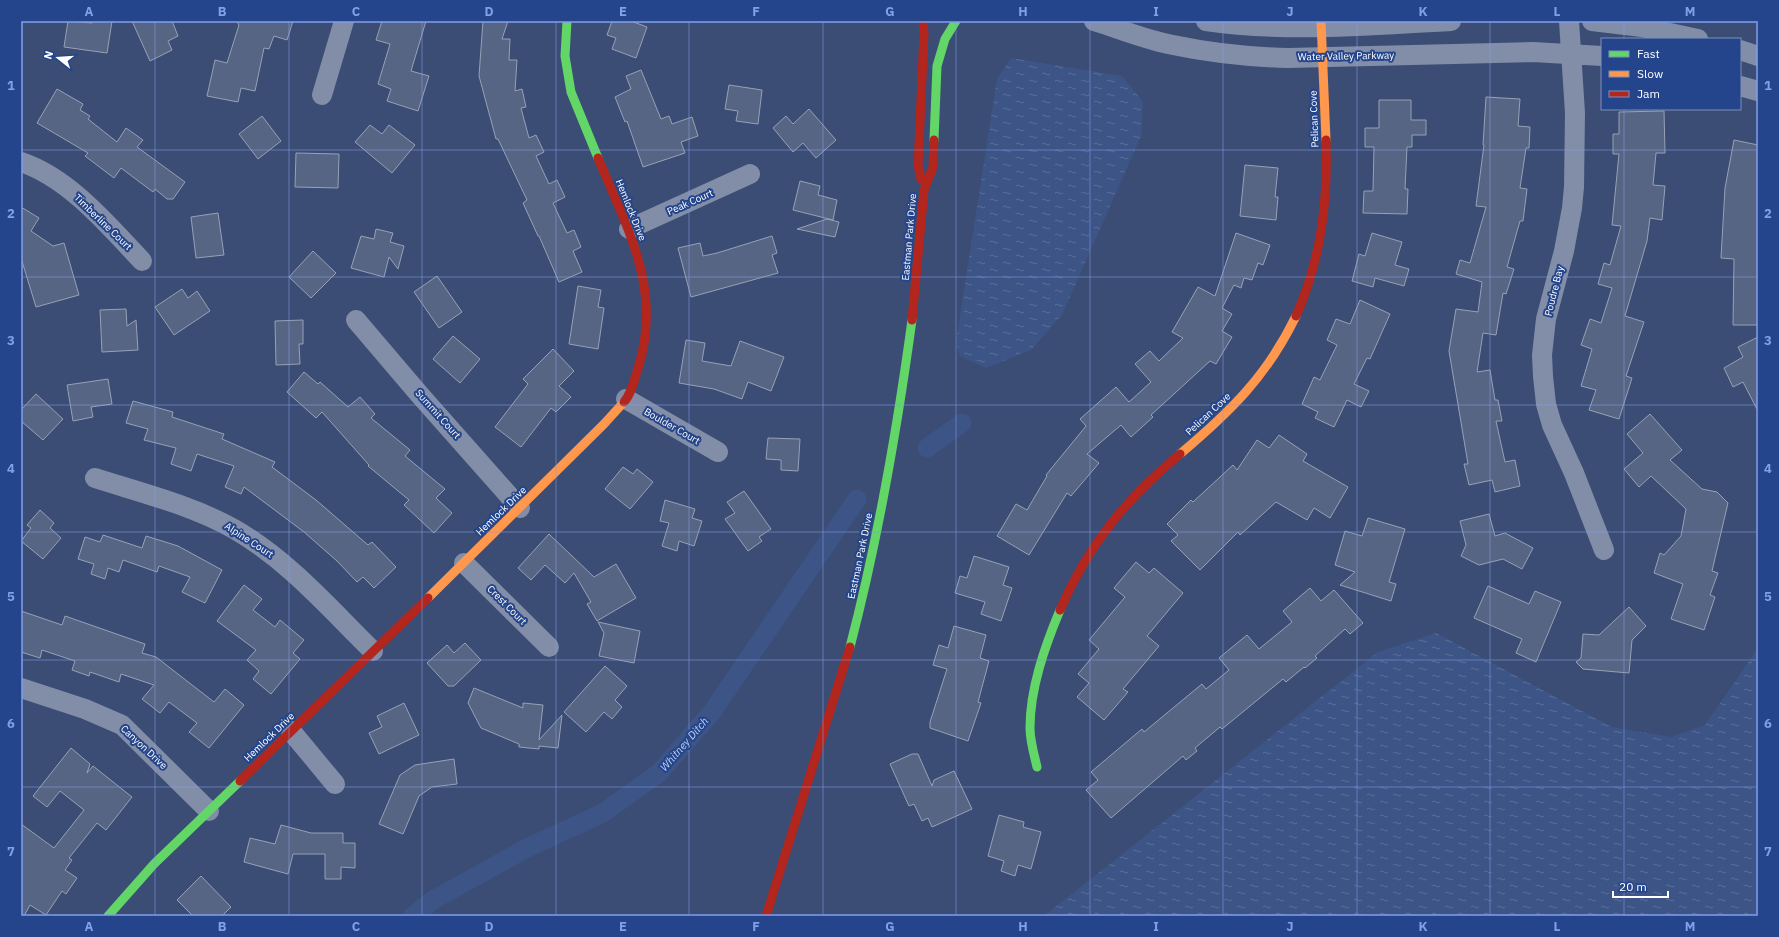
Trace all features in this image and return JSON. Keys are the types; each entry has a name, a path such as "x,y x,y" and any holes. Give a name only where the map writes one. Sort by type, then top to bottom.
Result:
{"street":[{"path":"322,95 344,21"},
{"name":"Hemlock Drive","path":"108,916 154,864 520,508 604,424 626,399 635,378 643,351 647,320 643,275 629,229 609,185 571,92 565,56 567,21"},
{"name":"Eastman Park Drive","path":"923,21 924,34 918,165 924,190"},
{"name":"Eastman Park Drive","path":"766,916 845,667 866,586 898,421 912,320 924,190 933,167 937,66 945,39 956,21"},
{"name":"Water Valley Parkway","path":"1094,21 1172,45 1224,54 1266,57 1525,52 1571,53 1601,56"},
{"path":"1206,21 1267,28 1322,24 1451,21"},
{"name":"Poudre Bay","path":"1569,21 1575,113 1573,201 1564,251 1546,319 1542,355 1543,376 1546,404 1552,425 1574,473 1604,550"},
{"path":"1592,21 1642,27 1693,38"},
{"name":"Pelican Cove","path":"1036,767 1030,730 1035,687 1060,608 1088,553 1111,522 1130,500 1228,412 1243,396 1270,361 1296,316 1310,278 1323,231 1327,185 1322,24"},
{"path":"1741,50 1758,56"},
{"path":"1741,86 1758,91"},
{"name":"Timberline Court","path":"21,162 42,171 62,184 92,210 142,261"},
{"name":"Peak Court","path":"629,229 750,174"},
{"name":"Summit Court","path":"356,320 520,508"},
{"name":"Boulder Court","path":"626,399 718,452"},
{"name":"Alpine Court","path":"95,478 184,506 235,530 273,556 297,576 373,651"},
{"name":"Crest Court","path":"464,563 550,647"},
{"name":"Canyon Drive","path":"21,688 92,712 122,725 209,811"},
{"path":"291,731 335,784"}],"water":[{"path":"1011,58 1122,76 1143,102 1141,136 1062,315 1031,350 986,368 960,356 956,342 997,79"},
{"path":"1436,633 1612,727 1671,737 1705,725 1758,648 1758,916 1044,916 1378,652"}],"building":[{"path":"68,21 92,23 93,21 112,21 107,53 64,47"},
{"path":"132,21 172,21 178,36 168,41 172,50 150,61"},
{"path":"238,21 293,21 287,40 274,36 269,49 264,48 255,91 241,88 238,102 207,96 215,60 227,63 239,25"},
{"path":"382,21 426,21 411,71 429,76 418,111 387,101 391,89 378,84 390,44 376,40"},
{"path":"483,21 508,21 502,39 510,39 509,60 517,60 515,91 522,89 526,107 521,108 529,138 536,135 544,152 536,156 549,184 557,180 565,197 553,203 567,233 574,230 581,247 573,251 582,272 559,282 523,203 527,200 498,139 496,139 479,76"},
{"path":"612,21 631,21 647,27 636,58 612,49 616,38 607,35"},
{"path":"641,70 661,119 669,116 672,124 692,117 698,136 681,142 685,153 643,167 627,121 625,122 615,97 631,89 626,76"},
{"path":"729,85 762,90 758,124 736,121 738,111 725,109"},
{"path":"57,89 83,104 80,110 90,116 88,119 117,142 126,128 143,140 137,147 185,182 173,199 167,199 155,189 153,192 121,168 114,178 85,156 88,153 37,123"},
{"path":"1486,97 1520,99 1518,126 1530,127 1529,148 1526,148 1520,188 1527,189 1523,221 1520,221 1507,267 1514,269 1506,294 1503,293 1496,335 1483,333 1477,372 1490,370 1495,400 1498,400 1502,421 1496,421 1505,462 1515,460 1520,486 1495,492 1492,480 1469,485 1464,464 1468,464 1449,351 1456,309 1478,312 1482,282 1456,274 1460,260 1470,263 1486,207 1476,206 1484,145"},
{"path":"1379,100 1411,100 1411,120 1426,120 1426,135 1412,135 1412,147 1407,147 1405,189 1408,189 1407,214 1363,213 1364,191 1373,191 1374,147 1365,147 1365,128 1379,128"},
{"path":"809,109 836,140 816,158 803,143 793,152 773,128 786,116 793,124"},
{"path":"1664,111 1665,153 1656,153 1653,185 1665,186 1662,220 1650,218 1647,241 1625,316 1644,322 1626,376 1632,378 1619,419 1589,410 1596,390 1581,386 1592,349 1581,345 1590,319 1601,323 1612,288 1598,284 1604,263 1610,265 1621,226 1612,225 1619,154 1613,154 1613,134 1619,134 1619,112"},
{"path":"262,116 281,141 258,159 239,134"},
{"path":"370,125 382,134 389,125 415,145 392,173 355,142"},
{"path":"1734,140 1758,145 1758,325 1733,325 1734,259 1721,258 1725,188"},
{"path":"296,153 339,154 338,188 295,187"},
{"path":"1245,165 1278,168 1275,197 1278,197 1276,220 1240,216"},
{"path":"800,181 820,186 818,195 837,200 833,220 793,210"},
{"path":"21,207 39,218 31,231 53,246 64,243 79,295 36,307 21,258"},
{"path":"218,213 224,255 196,258 191,217"},
{"path":"827,219 839,222 835,237 797,229"},
{"path":"376,229 393,233 390,242 404,246 398,269 389,257 384,277 351,268 361,236 374,239"},
{"path":"1236,233 1270,245 1263,265 1258,263 1252,280 1244,278 1241,288 1234,285 1222,308 1232,314 1222,331 1232,337 1216,364 1210,361 1151,415 1153,417 1131,437 1121,425 1087,454 1099,463 1071,496 1067,493 1029,555 997,536 1016,504 1027,510 1047,476 1046,475 1086,426 1080,419 1116,387 1129,402 1151,382 1135,364 1150,351 1159,361 1183,338 1172,332 1198,287 1215,296"},
{"path":"1372,233 1402,242 1395,265 1409,269 1404,286 1375,278 1373,287 1352,281 1359,254 1365,256"},
{"path":"772,236 777,253 772,255 778,273 691,297 678,248 700,243 703,256"},
{"path":"313,251 336,273 311,298 289,277"},
{"path":"437,276 462,312 439,328 414,292"},
{"path":"578,286 601,290 598,307 604,308 598,349 569,344"},
{"path":"182,289 188,298 197,291 210,311 174,335 155,307"},
{"path":"1360,300 1390,314 1370,359 1367,358 1354,384 1369,391 1361,407 1347,400 1334,427 1315,418 1318,412 1302,404 1314,377 1320,380 1337,345 1327,340 1336,319 1350,324"},
{"path":"126,309 127,326 136,320 138,350 102,352 100,310"},
{"path":"303,320 303,344 299,344 300,364 276,365 275,321"},
{"path":"453,336 480,359 460,383 433,359"},
{"path":"1758,337 1758,411 1743,382 1733,387 1724,368 1743,357 1738,347"},
{"path":"686,340 705,343 702,361 731,366 740,341 784,357 771,391 748,382 742,399 714,389 679,383"},
{"path":"553,349 574,371 559,386 571,397 556,412 551,408 521,447 495,427 528,384 523,379"},
{"path":"304,372 318,384 320,382 348,407 360,397 375,414 371,418 410,450 405,456 445,489 436,498 452,513 434,533 404,505 409,500 368,466 369,465 322,412 316,418 287,392"},
{"path":"108,379 112,404 91,407 93,417 73,421 67,385"},
{"path":"36,394 63,419 43,440 21,421 21,410"},
{"path":"133,401 173,412 172,417 224,434 222,439 275,462 272,467 316,500 368,545 372,542 396,567 374,588 363,577 357,582 337,561 304,532 244,487 241,494 225,487 234,466 197,454 191,471 171,464 176,448 144,440 148,429 126,423"},
{"path":"1650,414 1682,450 1670,460 1702,489 1717,492 1728,503 1712,571 1718,573 1710,595 1715,597 1704,630 1671,619 1683,584 1654,573 1660,553 1664,555 1681,536 1686,509 1651,476 1639,487 1624,469 1643,453 1627,434"},
{"path":"1279,435 1307,454 1303,461 1348,487 1330,518 1314,508 1307,520 1276,502 1240,535 1238,532 1200,570 1171,541 1178,535 1167,524 1191,500 1193,502 1233,465 1237,470 1257,440 1269,448"},
{"path":"768,438 800,439 798,471 781,470 781,460 766,459"},
{"path":"623,467 633,474 637,469 653,482 630,509 605,489"},
{"path":"744,491 771,529 759,537 762,541 748,551 725,519 735,513 727,502"},
{"path":"665,500 695,509 692,518 702,521 694,546 679,541 677,551 662,546 669,523 660,521"},
{"path":"40,510 54,523 50,528 61,538 43,559 21,541 31,528 27,525"},
{"path":"1489,514 1495,536 1505,533 1533,548 1522,569 1503,559 1479,565 1461,556 1466,545 1460,521"},
{"path":"1368,518 1405,529 1389,582 1396,584 1391,601 1340,585 1355,572 1335,565 1345,531 1362,536"},
{"path":"549,534 594,577 616,564 636,598 597,621 587,604 591,602 574,573 565,583 545,565 531,580 518,568"},
{"path":"103,535 142,548 146,536 178,546 222,570 205,603 182,592 190,577 159,566 157,572 123,560 119,572 108,568 105,579 91,574 94,564 78,559 85,537 100,542"},
{"path":"974,556 1009,567 1003,585 1012,588 1001,621 981,614 985,602 955,593 960,576 967,578"},
{"path":"1136,562 1149,573 1154,568 1183,593 1147,636 1159,646 1123,689 1128,692 1104,720 1077,697 1089,683 1078,674 1099,649 1089,640 1125,597 1114,588"},
{"path":"244,585 262,599 253,610 275,627 280,620 304,640 293,653 300,659 271,694 253,679 259,671 247,660 256,650 217,621"},
{"path":"1488,586 1529,604 1535,591 1561,602 1536,662 1516,653 1522,639 1474,618"},
{"path":"1310,588 1321,601 1334,590 1363,623 1350,634 1345,629 1315,656 1317,658 1305,668 1304,667 1286,682 1283,679 1222,729 1220,727 1195,748 1197,751 1186,760 1183,756 1111,818 1086,790 1098,780 1091,772 1142,729 1144,732 1202,684 1206,689 1229,670 1219,658 1247,635 1259,649 1292,622 1283,611"},
{"path":"1629,607 1646,626 1632,640 1629,673 1583,669 1576,662 1581,658 1583,634 1599,635"},
{"path":"21,611 62,625 65,616 145,644 142,653 156,657 214,702 225,689 244,705 209,748 189,732 197,723 169,702 160,713 142,699 154,685 121,674 119,682 90,672 89,676 72,670 75,661 42,650 40,658 21,652"},
{"path":"598,622 640,631 634,663 599,656 604,633"},
{"path":"954,626 986,635 980,658 989,661 978,702 981,703 968,741 930,728 930,722 947,669 933,665 939,645 948,648"},
{"path":"465,643 481,660 454,686 448,686 427,663 447,645 454,653"},
{"path":"605,666 627,686 615,700 622,707 612,719 604,712 586,732 564,712"},
{"path":"474,688 523,708 523,703 543,705 539,740 562,715 558,748 539,746 539,749 519,747 519,744 481,728 468,703"},
{"path":"404,703 419,735 379,754 369,733 382,727 377,716"},
{"path":"71,748 90,764 87,773 93,766 132,797 106,830 97,823 69,858 72,860 65,870 77,878 66,894 62,891 46,915 30,905 24,916 21,916 21,824 54,848 84,810 60,791 47,807 33,796"},
{"path":"912,754 918,754 932,786 934,780 954,771 972,809 932,827 928,818 922,821 914,804 909,806 890,764"},
{"path":"454,759 457,784 432,787 419,796 403,834 379,824 400,775 415,765"},
{"path":"999,815 1024,822 1023,827 1041,832 1031,869 1018,865 1015,876 1001,871 1004,861 988,856"},
{"path":"281,825 311,833 343,833 343,843 355,843 355,868 341,867 341,879 325,879 325,854 293,854 288,874 244,862 250,838 275,844"},
{"path":"201,876 231,907 222,916 193,916 177,900"}],"waterway":[{"name":"Whitney Ditch","path":"927,448 962,423"},
{"name":"Whitney Ditch","path":"413,916 433,900 527,848 603,813 659,773 712,712 857,499"}],"traffic: fast":[{"path":"567,21 565,56 571,92 598,158"},
{"path":"934,140 937,66 945,39 956,21"},
{"path":"850,647 886,485 912,320"},
{"path":"1037,767 1030,733 1033,698 1039,668 1060,610"},
{"path":"108,916 154,864 240,781"}],"traffic: slow":[{"path":"1321,21 1326,140"},
{"path":"1180,454 1231,408 1246,392 1273,357 1296,316"},
{"path":"428,598 604,424 624,402"}],"traffic: jam":[{"path":"921,179 918,165 924,34 923,21"},
{"path":"912,320 924,190 933,167 934,140"},
{"path":"1296,316 1312,273 1321,230 1326,186 1326,140"},
{"path":"598,158 630,234 644,284 646,310 645,337 633,385 624,402"},
{"path":"1060,610 1083,565 1110,524 1142,488 1180,454"},
{"path":"240,781 428,598"},
{"path":"766,916 850,647"}]}
